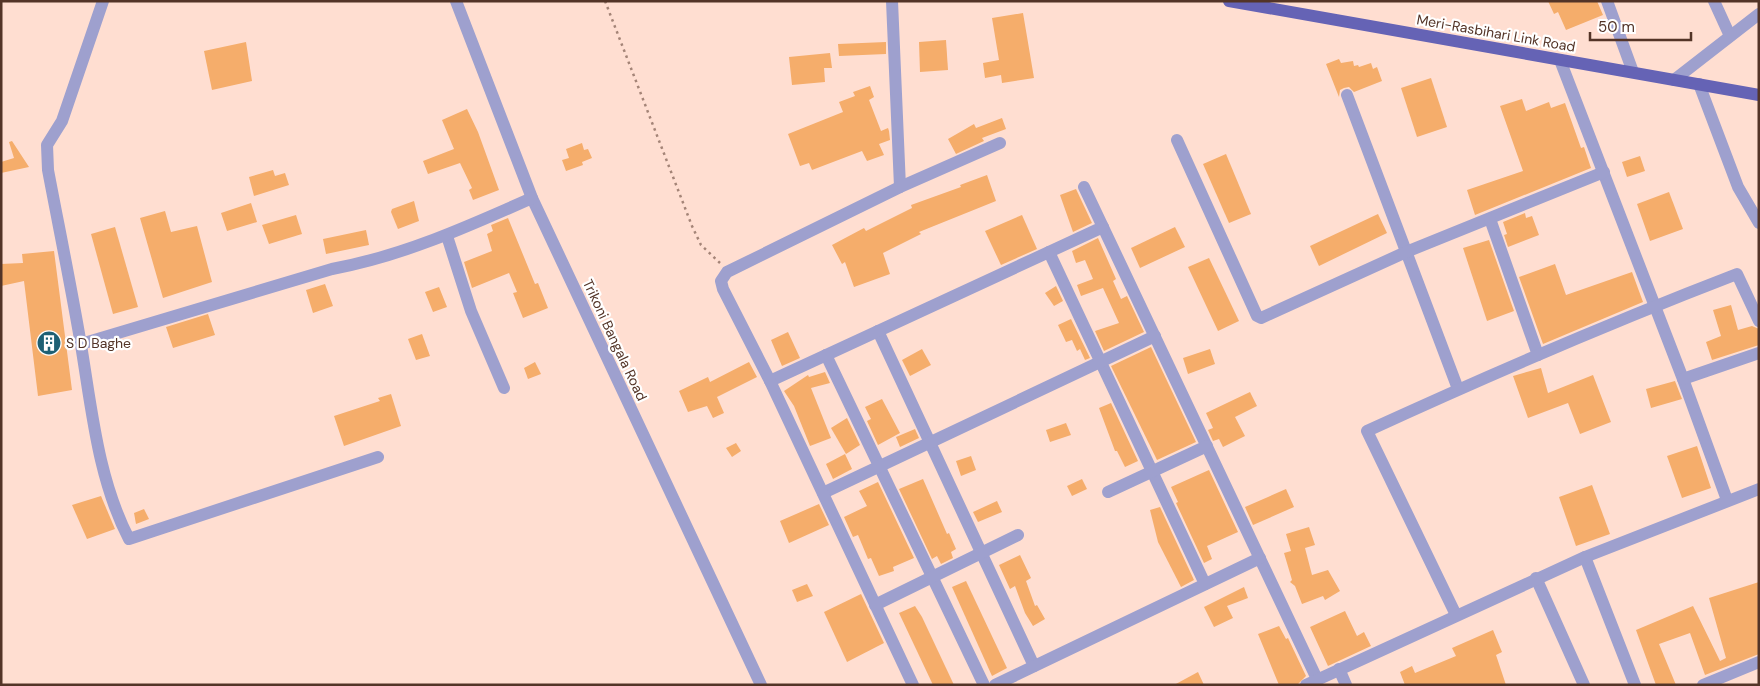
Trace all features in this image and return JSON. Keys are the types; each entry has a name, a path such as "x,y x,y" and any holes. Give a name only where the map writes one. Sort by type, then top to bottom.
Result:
{"main road":[{"name":"Meri-Rasbihari Link Road","path":"1229,1 1759,95"}],"street":[{"path":"102,1 62,121 47,145 48,170 81,344 96,446 119,520 129,539 378,457"},
{"name":"Trikoni Bangala Road","path":"456,1 532,198 761,685"},
{"path":"892,1 900,188"},
{"path":"1607,1 1633,72"},
{"path":"1714,1 1730,36"},
{"path":"1674,80 1759,14"},
{"path":"1560,60 1683,379 1727,500"},
{"path":"1699,84 1738,187 1759,223"},
{"path":"1347,95 1458,389"},
{"path":"1177,140 1257,316 1261,318 1406,252 1604,172"},
{"path":"912,685 770,381 723,289 722,276 900,188 1000,144"},
{"path":"1084,187 1260,558 1312,682 1584,557 1759,489"},
{"path":"81,344 332,269 367,262 446,236 532,198"},
{"path":"1490,219 1538,355"},
{"path":"770,381 1103,227"},
{"path":"446,236 471,311 504,388"},
{"path":"1049,252 1205,584"},
{"path":"1456,615 1368,430 1538,355 1737,274 1759,321"},
{"path":"878,331 1034,666"},
{"path":"823,493 1154,336"},
{"path":"1683,379 1759,353"},
{"path":"826,355 984,685"},
{"path":"1108,492 1206,446"},
{"path":"875,605 1018,535"},
{"path":"1584,557 1635,685"},
{"path":"995,685 1260,558"},
{"path":"1536,578 1584,685"},
{"path":"1703,685 1759,662"},
{"path":"1339,669 1346,685"}],"path":[{"path":"605,1 701,245 718,262 732,270"}],"building":[{"path":"1548,1 1597,1 1603,15 1566,30 1558,12 1554,14"},
{"path":"1023,13 1034,78 1002,83 1001,75 985,78 983,63 999,60 992,18"},
{"path":"946,40 948,70 920,72 919,42"},
{"path":"246,42 252,81 212,90 204,51"},
{"path":"886,42 886,54 839,56 838,44"},
{"path":"830,53 832,68 824,68 825,82 792,85 789,57"},
{"path":"1339,59 1341,63 1353,61 1354,66 1358,65 1359,67 1371,63 1373,69 1377,67 1382,81 1354,92 1349,87 1344,88 1340,90 1339,97 1326,64"},
{"path":"1431,78 1447,127 1417,137 1401,88"},
{"path":"870,86 874,97 869,100 881,131 888,128 889,131 890,140 879,144 884,155 867,161 862,151 812,170 809,163 800,166 788,134 843,112 839,102 855,96 853,92"},
{"path":"1522,99 1526,111 1549,102 1551,108 1565,103 1581,148 1584,147 1591,168 1475,215 1467,190 1523,171 1500,106"},
{"path":"467,109 478,132 499,190 473,200 469,190 472,188 460,163 428,174 423,161 454,149 442,120"},
{"path":"1002,118 1006,129 982,138 984,141 956,154 948,139 974,124 976,128"},
{"path":"12,141 29,167 1,173 1,162 14,158 9,142"},
{"path":"582,143 584,150 588,149 592,158 582,162 583,165 566,171 562,160 569,158 566,149"},
{"path":"1226,154 1251,214 1229,223 1203,164"},
{"path":"1640,156 1645,171 1627,177 1622,162"},
{"path":"273,170 275,176 285,173 289,185 254,196 249,177"},
{"path":"987,175 996,201 919,232 921,234 883,253 890,274 854,287 845,262 842,264 832,245 864,228 866,231 912,208 911,205 961,187 960,185"},
{"path":"1076,189 1092,223 1073,232 1060,195"},
{"path":"1669,192 1683,229 1650,241 1637,204"},
{"path":"414,201 419,221 398,229 391,212 392,209"},
{"path":"251,203 257,222 227,231 221,213"},
{"path":"165,211 171,232 197,226 212,282 163,298 140,218"},
{"path":"1525,213 1526,218 1532,216 1539,235 1508,247 1504,235 1507,234 1503,222"},
{"path":"1378,214 1387,233 1319,266 1310,246"},
{"path":"296,215 302,234 269,244 262,225"},
{"path":"1022,215 1037,249 1001,265 985,231"},
{"path":"508,218 535,284 538,283 548,308 523,318 513,293 517,292 509,273 472,288 464,262 492,251 487,234 493,231 491,225"},
{"path":"115,227 138,307 113,314 91,234"},
{"path":"1175,227 1185,247 1140,268 1131,248"},
{"path":"366,230 369,245 326,254 323,239"},
{"path":"1098,238 1116,279 1113,281 1121,299 1127,296 1144,332 1104,351 1095,331 1119,323 1103,288 1081,296 1077,285 1093,279 1085,260 1076,263 1072,251"},
{"path":"1489,240 1514,311 1487,321 1463,248"},
{"name":"S D Baghe","path":"54,251 72,390 38,396 24,281 1,286 1,264 23,263 22,254"},
{"path":"1209,258 1239,321 1218,331 1188,267"},
{"path":"1555,264 1566,295 1632,272 1643,302 1543,344 1519,277"},
{"path":"325,284 333,306 313,313 306,290"},
{"path":"1056,286 1063,301 1054,306 1045,293"},
{"path":"439,287 447,307 433,312 425,292"},
{"path":"1731,305 1738,330 1752,326 1759,329 1759,345 1712,360 1706,342 1721,336 1713,310"},
{"path":"208,314 215,335 173,348 166,327"},
{"path":"1071,319 1090,358 1085,360 1080,349 1077,351 1072,340 1066,342 1058,325"},
{"path":"788,332 800,358 782,366 771,340"},
{"path":"422,334 430,356 416,360 408,339"},
{"path":"1151,347 1196,442 1157,460 1111,366"},
{"path":"922,349 931,365 910,376 902,360"},
{"path":"1210,349 1215,364 1188,374 1183,358"},
{"path":"535,362 541,374 528,379 524,368"},
{"path":"749,362 757,377 717,397 724,413 713,418 707,406 688,412 679,391 708,377 710,382"},
{"path":"1541,368 1548,393 1593,375 1611,422 1580,434 1568,403 1528,418 1513,376"},
{"path":"825,372 830,383 811,388 831,438 810,446 794,406 784,391 808,375 809,377"},
{"path":"1675,381 1682,399 1651,408 1646,389"},
{"path":"1250,392 1257,406 1235,417 1245,436 1223,447 1219,439 1213,441 1208,430 1213,428 1206,413"},
{"path":"391,394 401,426 344,446 334,416 380,401 378,398"},
{"path":"882,399 900,433 878,445 867,421 871,419 865,407"},
{"path":"1111,403 1138,461 1125,467 1117,451 1115,451 1099,408"},
{"path":"847,418 860,445 846,454 831,428"},
{"path":"1066,423 1071,435 1050,442 1046,430"},
{"path":"915,429 919,438 900,447 896,437"},
{"path":"736,443 741,451 732,457 726,448"},
{"path":"1697,446 1711,488 1682,498 1667,456"},
{"path":"845,454 852,469 833,479 826,464"},
{"path":"971,456 976,470 961,476 956,461"},
{"path":"1209,470 1238,532 1207,546 1212,559 1204,563 1176,503 1178,502 1171,487"},
{"path":"923,479 947,534 949,533 956,549 951,552 953,558 941,564 937,556 932,559 899,489"},
{"path":"1082,479 1087,489 1072,496 1067,486"},
{"path":"878,482 914,558 893,567 894,571 879,576 871,558 868,559 858,535 853,537 844,517 867,506 859,491"},
{"path":"1592,485 1610,534 1576,546 1559,497"},
{"path":"1286,489 1294,507 1253,525 1245,507"},
{"path":"101,496 115,529 87,539 72,505"},
{"path":"997,501 1002,512 978,522 973,512"},
{"path":"819,504 829,525 789,543 780,521"},
{"path":"1160,507 1194,580 1181,587 1158,542 1150,510"},
{"path":"144,509 149,519 136,524 134,513"},
{"path":"1309,527 1315,545 1305,548 1312,575 1328,570 1340,591 1325,600 1323,596 1302,604 1295,586 1290,582 1292,580 1284,553 1291,551 1286,534"},
{"path":"1020,555 1031,578 1026,581 1035,606 1037,605 1045,619 1033,626 1025,613 1015,586 1010,589 999,565"},
{"path":"966,581 1007,668 992,676 952,587"},
{"path":"1759,582 1759,654 1705,675 1690,633 1659,644 1676,685 1656,685 1636,630 1693,606 1720,661 1726,658 1709,598"},
{"path":"807,584 813,596 797,602 792,590"},
{"path":"1244,587 1248,598 1227,606 1233,618 1214,627 1204,607"},
{"path":"861,594 884,643 847,662 824,612"},
{"path":"915,606 954,685 933,685 899,613"},
{"path":"1345,611 1357,636 1364,632 1371,646 1328,666 1310,627"},
{"path":"1279,626 1286,639 1288,638 1306,676 1297,685 1279,685 1258,634"},
{"path":"1493,630 1502,652 1496,655 1506,685 1405,685 1400,672 1412,666 1415,673 1456,656 1452,648"},
{"path":"1198,672 1204,685 1174,685"}],"place":[{"name":"S D Baghe","path":"49,343"}]}
